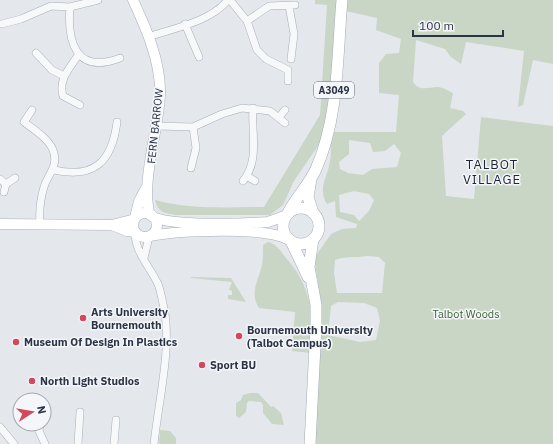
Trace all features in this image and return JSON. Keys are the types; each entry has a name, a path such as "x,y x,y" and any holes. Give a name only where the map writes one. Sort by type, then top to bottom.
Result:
{"main road":[{"name":"A3049","path":"288,214 311,177 324,146 333,104 342,0"},
{"name":"A3049","path":"311,177 308,197 313,213"},
{"path":"310,444 316,305 309,267 313,240 317,234 319,225 313,213 300,208 288,214 283,228 311,283"},
{"path":"290,241 302,244 313,240"}],"street":[{"name":"FERN BARROW","path":"133,0 148,37 159,81 160,93 157,126 146,201 156,227 150,236"},
{"path":"148,37 208,16 229,0 247,20 257,50 266,59 288,70 288,81"},
{"path":"2,24 21,19 51,6 70,7 93,1"},
{"path":"247,20 270,6 292,5 294,34 291,59"},
{"path":"70,7 69,36 79,54 86,59 98,63 120,58"},
{"path":"185,24 199,57"},
{"path":"36,53 52,70 64,76"},
{"path":"79,54 64,76 61,85 63,96 80,105"},
{"path":"157,126 193,127 231,111 253,108 270,111 285,123"},
{"path":"253,108 252,130 254,152 245,178 255,181"},
{"path":"32,110 24,122 46,140 53,150 54,170 45,185 40,203 40,224"},
{"path":"279,117 285,110"},
{"path":"54,170 72,174 82,173 100,164 111,147 117,122"},
{"path":"191,168 196,148 193,127"},
{"path":"4,192 3,181 16,178"},
{"name":"FERN BARROW","path":"135,232 133,225 139,201 148,184"},
{"path":"0,224 112,224 135,219 142,214 162,221 266,222 288,214"},
{"path":"112,224 127,231 135,232 141,237 177,232 268,232 290,241"},
{"path":"135,232 135,242 139,252 144,258 160,292 165,324 161,400 157,412 154,444"},
{"path":"144,258 150,236"},
{"path":"78,444 80,412"},
{"path":"114,444 116,420"},
{"path":"0,427 14,444"},
{"path":"39,432 45,444"}],"green space":[{"path":"315,0 339,0 331,103 322,140 294,181 283,205 270,215 176,215 162,212 158,208 155,200 196,207 264,207 320,115 327,5 315,4"},
{"name":"Talbot Woods","path":"342,0 553,0 553,64 533,60 523,105 518,107 524,51 466,42 461,64 451,57 445,49 416,40 413,82 421,88 440,87 453,93 450,108 463,111 466,114 442,136 446,196 474,199 481,117 553,126 553,444 314,444 322,326 321,303 315,263 317,254 331,234 342,229 356,228 357,224 336,217 335,201 327,204 324,198 324,182 331,158 330,132 396,132 399,95 379,93 379,63 386,54 399,53 401,39 376,30 377,18 341,10","holes":["349,140 370,143 373,152 385,151 394,144 401,153 397,167 372,169 363,175 348,173 340,169 339,162 349,154","354,191 369,194 374,200 369,211 359,221 354,215 340,212 339,195","367,256 379,257 385,263 382,293 337,293 334,273 335,260","338,302 364,303 377,308 380,321 376,340 360,342 328,335 331,306"]},
{"path":"268,242 276,246 295,269 306,291 311,314 311,353 292,351 295,312 259,308 256,302 255,291 262,265 263,245"},
{"path":"191,277 231,278 246,302 228,299 228,295 232,295 232,291 229,290 232,282"},
{"path":"258,393 271,407 273,406 281,413 284,425 272,424 263,413 263,405 261,402 249,401 247,403 246,412 239,418 236,416 236,403 241,400 243,395"},
{"path":"160,430 170,431 176,438 176,444 159,444"}],"place":[{"name":"Arts University Bournemouth","path":"83,318"},
{"name":"Bournemouth University (Talbot Campus)","path":"239,336"},
{"name":"Museum Of Design In Plastics","path":"16,342"},
{"name":"Sport BU","path":"202,365"},
{"name":"North Light Studios","path":"32,381"}],"district":[{"name":"TALBOT VILLAGE","path":"492,172"}]}
